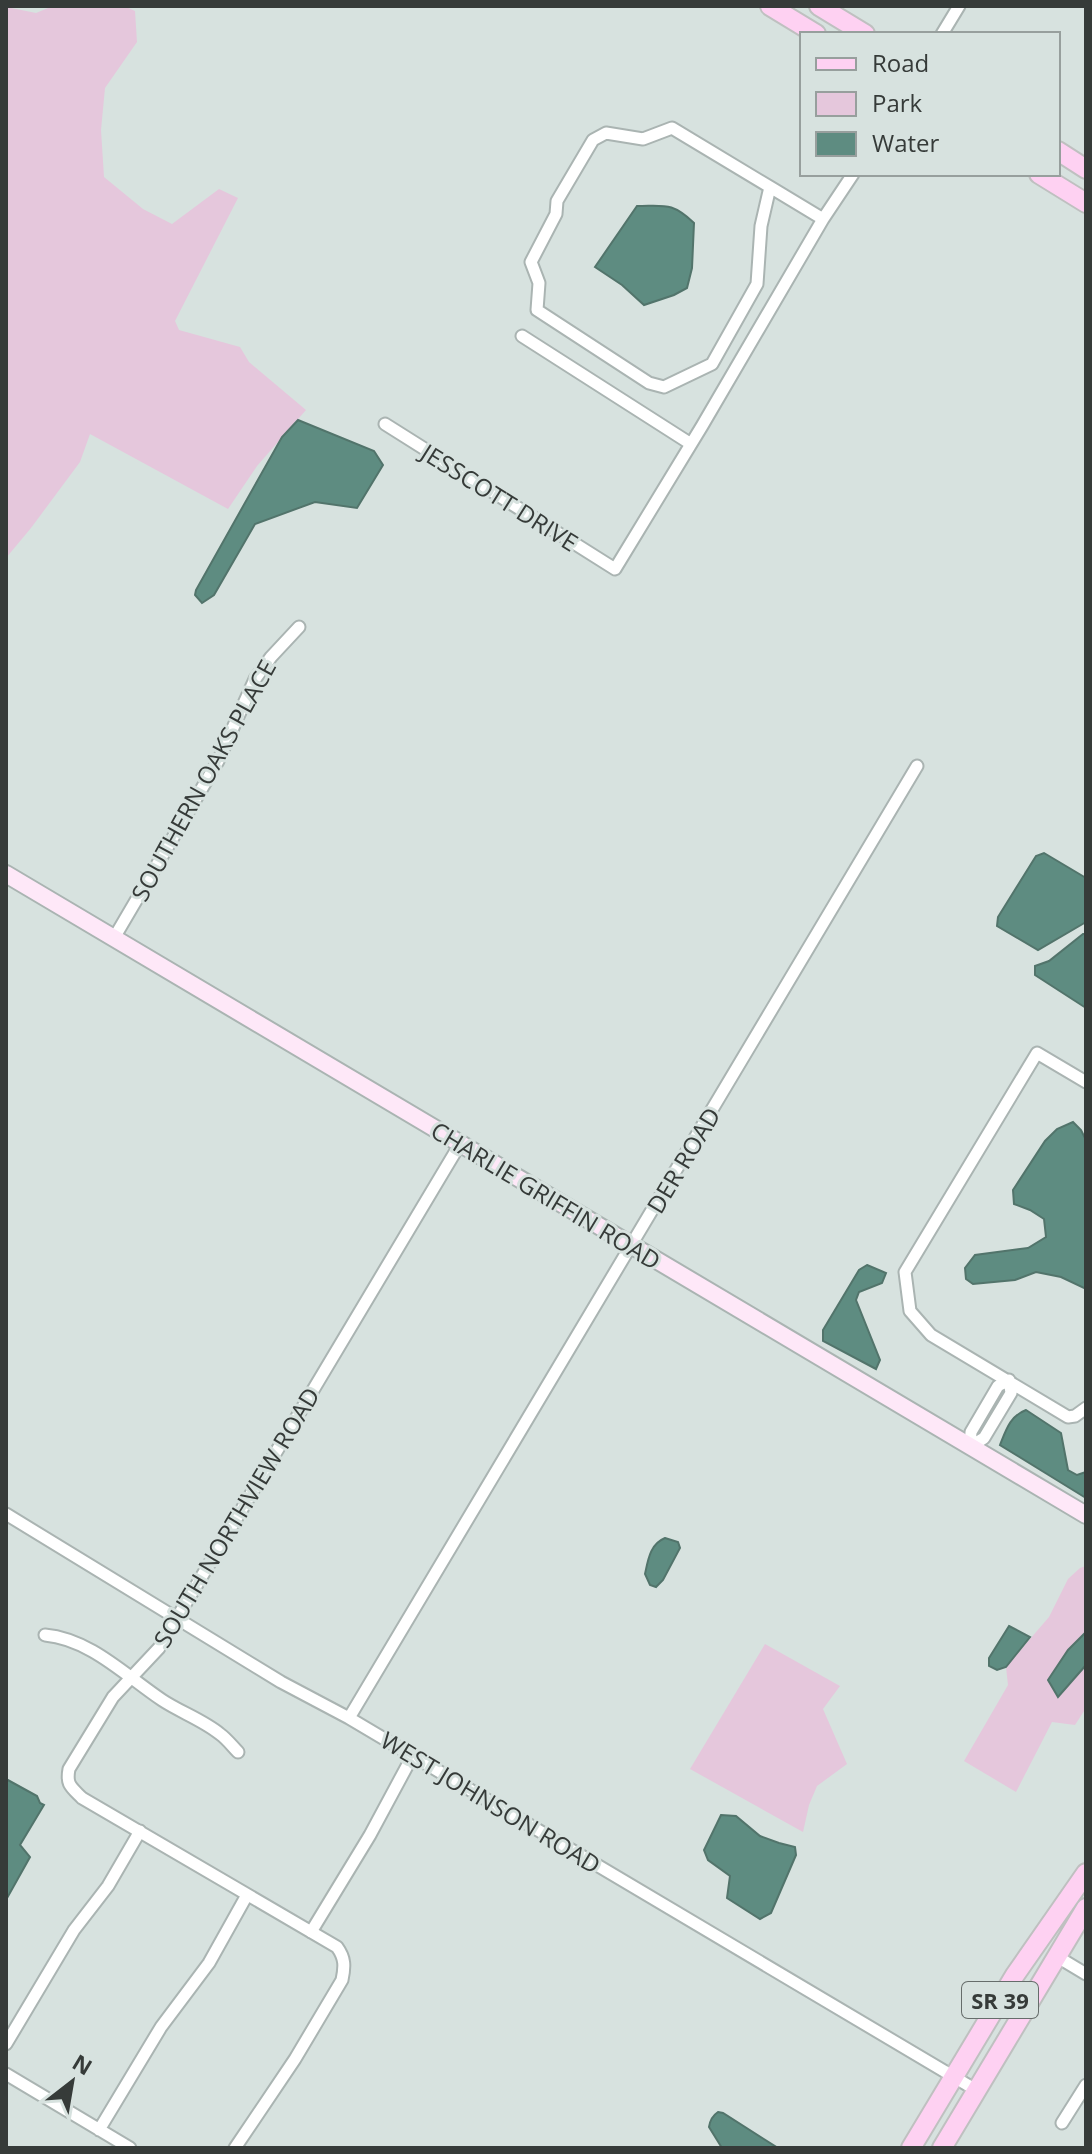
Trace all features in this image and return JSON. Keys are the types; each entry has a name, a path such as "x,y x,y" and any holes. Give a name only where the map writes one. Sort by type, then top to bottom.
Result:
{"main road":[{"path":"770,6 813,32"},
{"path":"819,6 862,32"},
{"path":"1060,152 1086,169"},
{"path":"1042,176 1086,203"},
{"name":"SR 39","path":"911,2148 1015,1975 1086,1873"},
{"name":"SR 39","path":"942,2148 1086,1908"}],"street":[{"path":"943,32 959,6"},
{"path":"770,187 761,232 757,284 712,364 664,387 649,383 537,310 539,283 531,262 556,214 557,201 593,140 606,133 643,139 672,128 770,187 823,219"},
{"path":"522,336 691,444 823,219 852,176"},
{"name":"JESSCOTT DRIVE","path":"385,424 615,569 691,444"},
{"name":"SOUTHERN OAKS PLACE","path":"114,938 218,761 255,679 299,627"},
{"name":"DER ROAD","path":"349,1718 917,766"},
{"name":"CHARLIE GRIFFIN ROAD","path":"6,874 1086,1515"},
{"path":"1086,1082 1037,1053 905,1272 910,1311 931,1335 1068,1417 1086,1408"},
{"name":"SOUTH NORTHVIEW ROAD","path":"235,2148 295,2059 342,1980 345,1967 343,1955 337,1947 82,1798 71,1788 67,1779 69,1769 113,1697 159,1648 460,1144"},
{"path":"970,1447 971,1432 998,1386 1009,1380"},
{"name":"WEST JOHNSON ROAD","path":"6,1514 281,1682 413,1755 976,2090"},
{"path":"45,1635 74,1641 131,1676 162,1700 220,1734 238,1752"},
{"path":"311,1932 370,1835 413,1755"},
{"path":"6,2044 74,1930 108,1886 140,1831"},
{"path":"99,2130 161,2027 209,1963 247,1895"},
{"path":"1056,1956 1086,1974"},
{"path":"6,2074 130,2148"},
{"path":"1062,2123 1086,2085"}],"green space":[{"path":"53,6 124,6 135,11 137,42 105,88 101,130 104,177 143,209 172,224 219,189 238,198 175,321 179,330 240,347 249,362 306,410 257,466 228,509 90,434 80,462 6,558 6,7 36,13"},
{"path":"1086,1566 1086,1636 1083,1635 1059,1696 1086,1665 1086,1708 1075,1725 1052,1722 1016,1792 964,1761 1008,1685 1006,1667 1049,1617 1068,1579"},
{"path":"765,1644 840,1686 823,1709 847,1764 817,1786 803,1832 690,1769"}],"water":[{"path":"637,206 674,208 694,223 692,268 687,288 644,305 595,267"},
{"path":"298,420 374,451 383,465 357,508 315,502 255,524 214,595 202,603 195,595 196,590 282,437"},
{"path":"1044,853 1086,878 1086,922 1038,950 997,926 998,917 1036,856"},
{"path":"1086,934 1086,1008 1035,975 1035,966 1049,961"},
{"path":"1073,1122 1086,1140 1086,1289 1061,1277 1036,1272 1015,1280 973,1284 966,1279 965,1268 975,1255 1028,1248 1046,1237 1044,1219 1014,1204 1013,1190 1045,1141 1057,1129"},
{"path":"867,1265 886,1273 882,1283 859,1292 856,1300 880,1360 876,1369 823,1341 823,1330 859,1270"},
{"path":"1026,1410 1061,1433 1068,1470 1077,1475 1086,1472 1086,1498 1000,1445 1012,1420"},
{"path":"665,1538 678,1542 680,1548 656,1587 650,1585 645,1574 653,1548"},
{"path":"1009,1626 1030,1637 1006,1667 997,1670 989,1666 989,1658"},
{"path":"1084,1634 1086,1665 1058,1697 1048,1680 1068,1650"},
{"path":"6,1779 37,1796 44,1805 20,1845 30,1857 6,1900"},
{"path":"721,1815 736,1816 760,1836 795,1847 796,1855 771,1913 760,1919 727,1898 730,1876 708,1860 704,1850"},
{"path":"718,2112 778,2148 722,2148 709,2127"}]}
